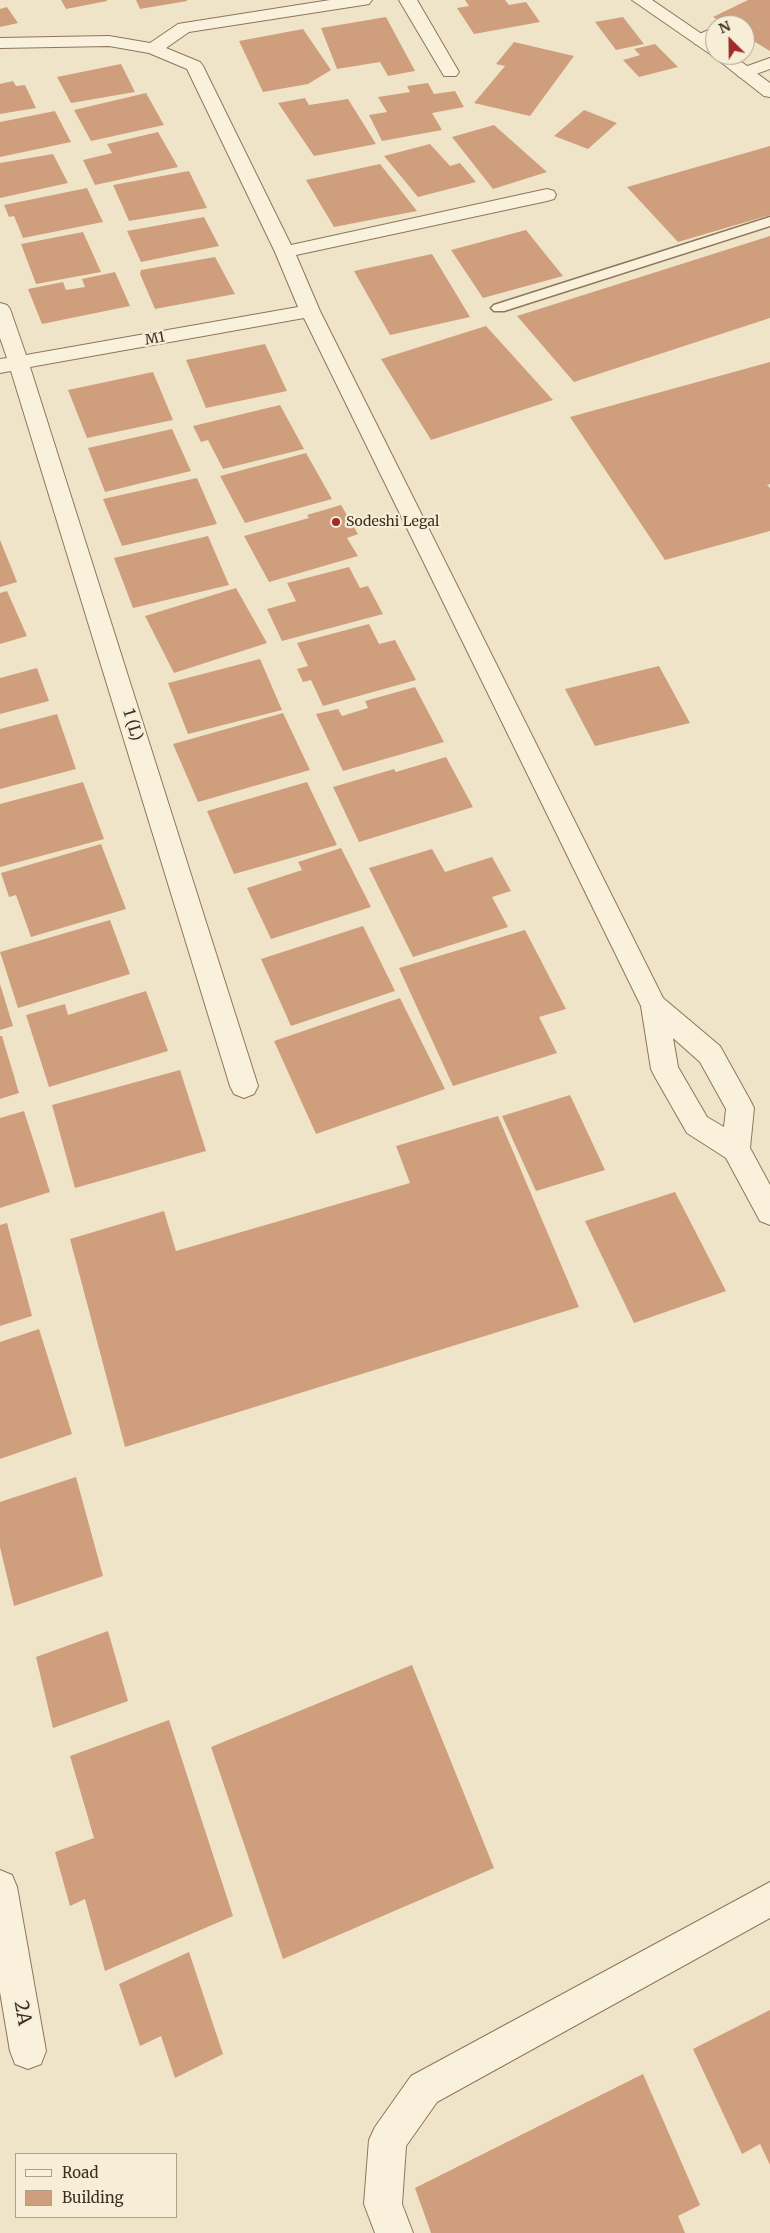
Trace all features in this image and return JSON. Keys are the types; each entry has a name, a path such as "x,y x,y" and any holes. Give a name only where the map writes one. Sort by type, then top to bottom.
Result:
{"street":[{"path":"153,49 184,28 363,0"},
{"path":"408,0 450,72"},
{"path":"641,0 705,34"},
{"path":"0,43 109,41 153,49 194,66 285,252 310,311 654,1006 665,1069 697,1125 736,1149 770,1212"},
{"path":"744,72 770,63"},
{"path":"735,65 770,92"},
{"path":"285,252 547,195"},
{"name":"1 (L)","path":"0,309 10,365 244,1086"},
{"name":"M1","path":"10,365 310,311"},
{"path":"654,1006 710,1054 740,1108 736,1149"},
{"name":"2A","path":"0,1887 28,2051"},
{"path":"394,2233 383,2204 388,2140 424,2089 770,1899"}],"lane":[{"path":"499,308 770,221"}],"building":[{"path":"61,0 107,0 107,1 66,9"},
{"path":"136,0 187,0 187,1 140,9"},
{"path":"465,0 505,0 509,5 526,2 540,22 474,34 457,8 469,6"},
{"path":"748,0 770,0 770,51 755,42 755,15 717,15"},
{"path":"7,7 18,23 0,27 0,9"},
{"path":"386,17 415,71 388,76 380,62 337,69 321,28"},
{"path":"623,17 644,44 616,50 595,22"},
{"path":"303,29 331,70 308,84 263,92 239,41"},
{"path":"514,42 574,56 530,116 474,103 505,66 496,64"},
{"path":"655,44 678,67 639,77 623,60 640,55 634,49"},
{"path":"121,64 135,92 71,103 57,77"},
{"path":"13,81 16,86 25,85 36,108 0,114 0,84"},
{"path":"428,83 434,94 455,91 464,107 432,113 442,130 382,141 369,115 387,112 378,97 410,92 407,86"},
{"path":"146,93 164,125 91,141 74,110"},
{"path":"305,98 309,105 348,99 376,144 314,156 278,103"},
{"path":"584,110 617,123 588,149 554,136"},
{"path":"55,111 71,142 0,157 0,122"},
{"path":"494,125 547,172 493,189 452,137"},
{"path":"158,132 178,167 95,185 83,160 112,153 107,144"},
{"path":"430,144 450,166 460,163 476,182 418,197 384,156"},
{"path":"770,146 770,215 678,242 627,187"},
{"path":"53,154 68,183 0,198 0,163"},
{"path":"380,164 417,211 334,227 306,180"},
{"path":"189,171 207,208 129,221 113,185"},
{"path":"87,188 103,222 23,238 14,216 9,217 4,205"},
{"path":"204,217 219,246 141,262 127,231"},
{"path":"526,230 563,276 483,298 451,250"},
{"path":"83,232 101,272 36,284 21,244"},
{"path":"770,236 770,318 574,382 517,316"},
{"path":"432,254 470,317 390,335 354,271"},
{"path":"215,257 235,294 155,309 140,274 141,270"},
{"path":"115,272 130,306 42,324 28,289 63,282 66,290 85,287 82,279"},
{"path":"486,326 553,400 431,440 381,359"},
{"path":"265,344 287,391 206,408 186,360"},
{"path":"770,362 770,484 767,485 770,488 770,531 665,560 570,417"},
{"path":"153,372 173,420 87,438 68,390"},
{"path":"280,405 304,449 223,469 208,440 201,442 193,426"},
{"path":"172,429 191,471 105,492 88,448"},
{"path":"306,453 332,499 245,523 220,476"},
{"path":"197,478 217,524 122,546 103,499"},
{"path":"341,505 358,534 347,538 358,556 269,582 244,536 309,518 307,515"},
{"path":"208,536 229,585 133,608 114,558"},
{"path":"0,540 17,582 0,587"},
{"path":"349,567 360,588 368,586 383,614 282,641 267,609 296,601 287,583"},
{"path":"236,588 267,643 174,673 145,616"},
{"path":"7,591 27,636 0,644 0,593"},
{"path":"369,624 379,644 395,640 416,680 323,706 311,680 303,682 297,669 308,666 297,643"},
{"path":"260,659 282,710 188,734 168,683"},
{"path":"659,666 690,723 595,746 565,689"},
{"path":"37,668 49,701 0,714 0,678"},
{"path":"415,687 444,742 343,771 316,714 338,709 342,716 368,708 365,701"},
{"path":"283,713 310,770 198,802 173,744"},
{"path":"57,714 76,769 0,789 0,729"},
{"path":"446,757 473,807 359,842 333,787 394,769 396,772"},
{"path":"83,782 104,839 0,867 0,804"},
{"path":"307,782 337,845 234,874 207,811"},
{"path":"101,844 126,909 31,937 16,895 9,897 1,873"},
{"path":"341,848 371,907 271,939 247,888 302,870 298,862"},
{"path":"432,849 445,872 492,857 511,891 492,897 508,927 413,957 369,868"},
{"path":"110,920 130,974 18,1008 0,952"},
{"path":"363,926 395,991 291,1026 261,959"},
{"path":"525,930 566,1009 539,1017 557,1053 453,1086 399,968"},
{"path":"0,984 13,1026 0,1030"},
{"path":"146,991 168,1051 49,1087 26,1015 65,1004 68,1015"},
{"path":"400,998 445,1089 316,1134 274,1041"},
{"path":"0,1036 2,1036 19,1093 0,1099"},
{"path":"180,1070 206,1151 75,1188 52,1105"},
{"path":"570,1095 605,1170 536,1191 502,1116"},
{"path":"24,1111 50,1192 0,1208 0,1118"},
{"path":"498,1116 579,1307 125,1447 70,1239 164,1211 176,1251 410,1183 396,1146"},
{"path":"675,1192 726,1291 634,1323 585,1221"},
{"path":"7,1223 32,1316 0,1326 0,1225"},
{"path":"39,1329 72,1434 0,1459 0,1342"},
{"path":"76,1477 103,1576 14,1606 0,1547 0,1502"},
{"path":"108,1631 128,1701 53,1728 36,1657"},
{"path":"412,1665 494,1868 283,1959 211,1747"},
{"path":"169,1720 233,1916 105,1971 85,1899 70,1906 55,1852 94,1838 70,1756"},
{"path":"189,1952 223,2054 175,2078 161,2036 140,2046 119,1984"},
{"path":"770,2010 770,2165 760,2144 742,2154 693,2049"},
{"path":"643,2074 700,2205 678,2216 685,2233 431,2233 415,2188"}],"place":[{"name":"Sodeshi Legal","path":"336,522"}]}
